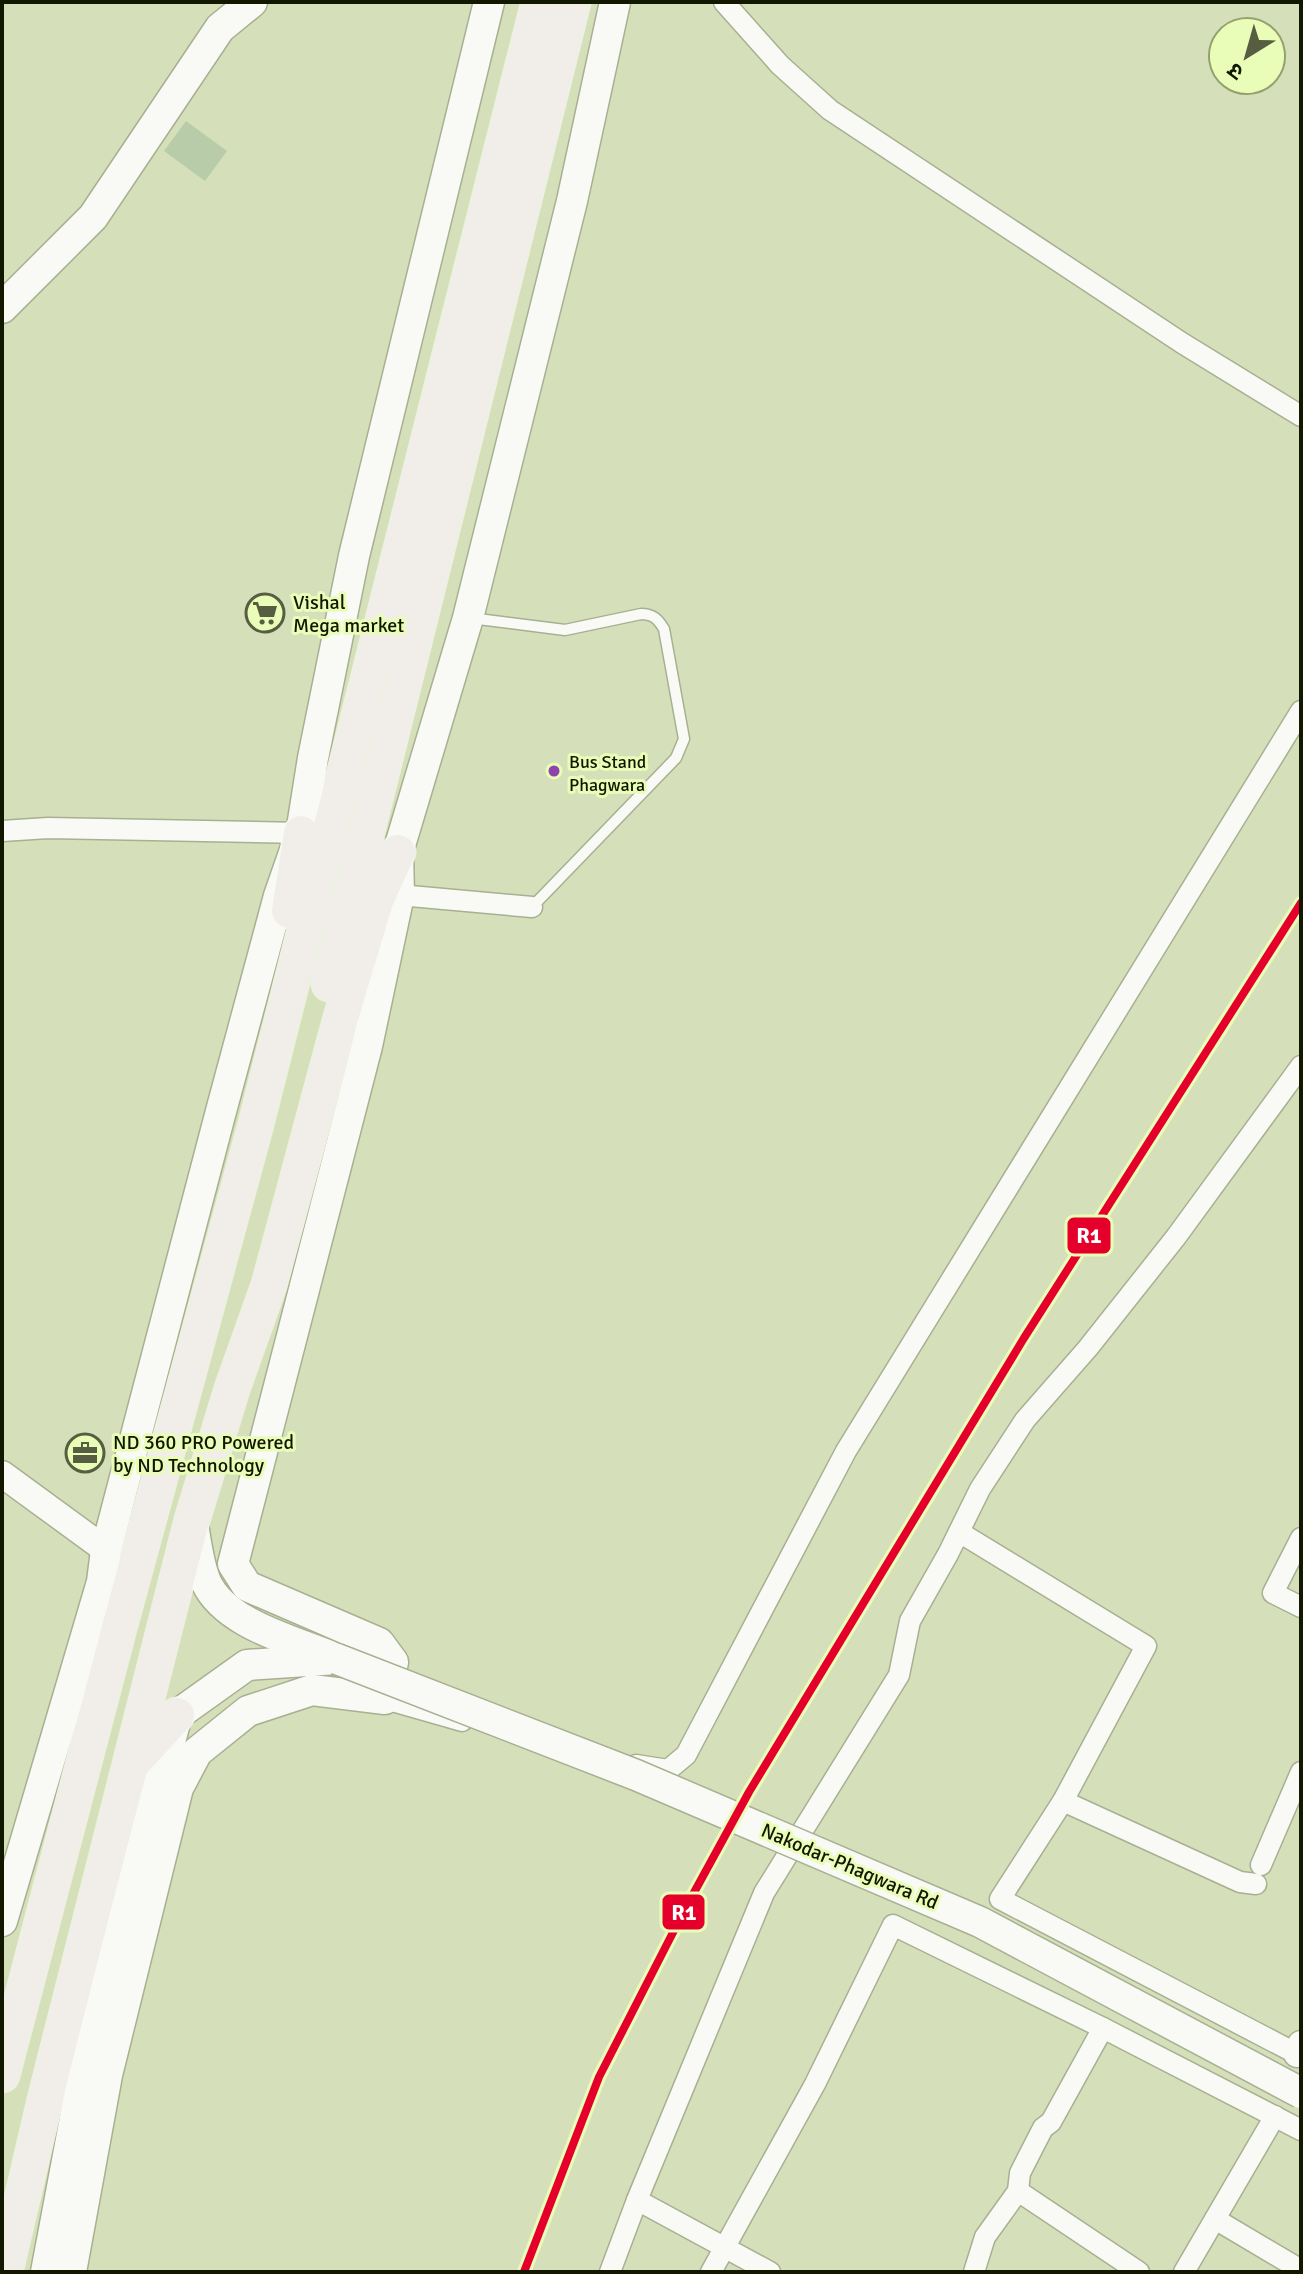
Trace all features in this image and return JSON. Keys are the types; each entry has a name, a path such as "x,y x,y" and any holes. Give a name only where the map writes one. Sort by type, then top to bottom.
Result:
{"highway":[{"path":"5,2056 192,1364 539,2"},
{"path":"232,1389 377,786 573,2"},
{"path":"192,1364 213,1214 293,891 301,833"},
{"path":"5,2272 46,2096 192,1520 232,1389 269,1285 340,1021 376,901 398,852"},
{"path":"129,1768 177,1715"}],"main road":[{"path":"2,308 93,217 220,28 252,2"},
{"path":"2,1921 102,1582 106,1550 243,1027 279,896 301,833 354,556 489,2"},
{"path":"71,2272 107,2075 178,1788 197,1752 248,1711 312,1690 385,1699 393,1662 379,1643 247,1586 233,1564 360,1075 399,895 398,852 468,618 572,201 615,2"},
{"name":"Nakodar-Phagwara Rd","path":"192,1520 206,1581 222,1604 238,1617 337,1659 636,1775 980,1922 1301,2093"},
{"path":"46,2272 83,2076 177,1715 247,1665 337,1659"}],"street":[{"path":"724,2 780,65 830,110 1182,343 1301,416"},
{"path":"385,1699 583,1757 668,1770 686,1755 846,1451 1301,711"},
{"path":"2,831 48,828 301,833"},
{"path":"399,895 532,907"},
{"path":"610,2272 764,1893 899,1675 910,1621 980,1489 1025,1420 1088,1348 1176,1237 1301,1066"},
{"path":"2,1474 106,1550"},
{"path":"959,1532 1146,1646 1063,1801 1000,1899 1300,2052"},
{"path":"1301,1538 1273,1593 1301,1607"},
{"path":"1063,1801 1240,1882 1259,1874 1301,1772"},
{"path":"711,2272 815,2084 893,1925 1301,2130"},
{"path":"979,2270 985,2237 1018,2191 1020,2173 1031,2150 1043,2128 1051,2122 1103,2028"},
{"path":"1184,2272 1275,2116"},
{"path":"1018,2191 1139,2272"},
{"path":"637,2200 770,2272"},
{"path":"1215,2219 1301,2270"}],"lane":[{"path":"468,618 565,630 651,614 664,629 684,739 682,749 532,907"}],"building":[{"path":"186,121 227,151 205,181 164,151"}],"transit line":[{"name":"R1","path":"524,2272 599,2077 749,1792 1024,1338 1301,903"}],"place":[{"name":"Vishal Mega market","path":"265,613"},
{"name":"Bus Stand Phagwara","path":"554,771"},
{"name":"ND 360 PRO Powered by ND Technology","path":"85,1453"}]}
